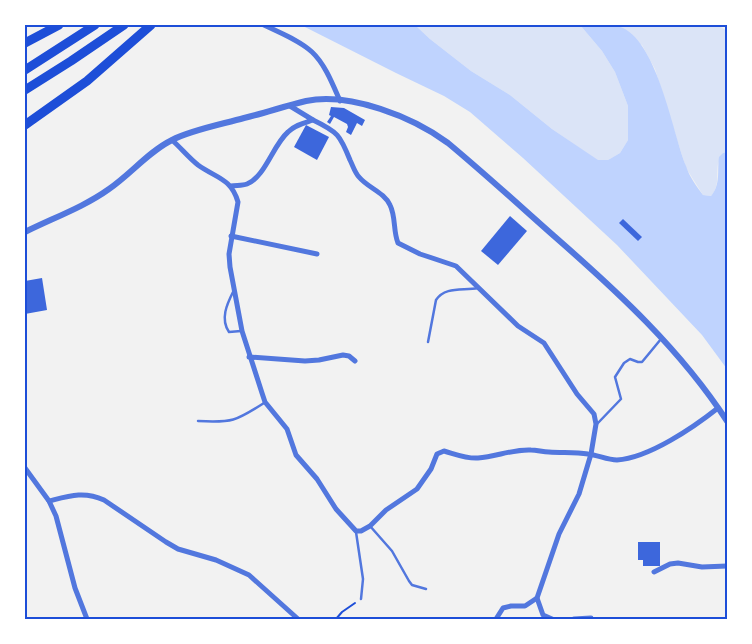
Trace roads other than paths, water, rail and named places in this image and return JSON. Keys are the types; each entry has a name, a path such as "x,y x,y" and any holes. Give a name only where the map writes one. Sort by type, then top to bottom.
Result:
{"highway":[{"path":"25,43 59,25"},
{"path":"25,70 95,25"},
{"path":"25,90 124,25"},
{"path":"25,125 87,81 150,25"}],"street":[{"path":"264,25 302,44 314,54 332,83 340,101"},
{"path":"25,232 109,189 172,140 218,125 308,101 340,101 376,107 432,131 465,156 594,272 662,338 727,421"},
{"path":"290,106 330,128 338,135 359,178 390,204 394,234 398,243 420,254 456,266 518,326 544,343 578,394 594,414 596,424 591,454 579,494 559,534 537,598 526,606 503,608 496,619"},
{"path":"231,186 246,184 255,179 288,131 313,120"},
{"path":"172,140 196,164 231,186 238,202 229,254 234,290 249,357 265,402 287,429 296,456 316,480 336,509 356,531 361,531 370,526 386,510 417,489 431,469 437,454 441,452 444,451 469,458 479,458 519,450 591,454 617,460 648,450 697,424 718,408"},
{"path":"231,236 317,254"},
{"path":"249,357 305,361 319,360 343,354 355,361"},
{"path":"25,468 56,516 74,588 87,619"},
{"path":"48,501 76,494 95,496 104,500 178,549 216,560 249,575 298,619"},
{"path":"654,572 670,564 678,563 702,567 727,566"},
{"path":"537,598 543,615 552,619"},
{"path":"574,619 591,618"}],"lane":[{"path":"428,342 436,300 440,294 446,290 480,288"},
{"path":"234,290 228,303 225,323 228,332 242,331"},
{"path":"596,424 621,399 615,377 624,363 630,358 642,362 662,338"},
{"path":"198,421 221,422 234,420 265,402"},
{"path":"370,526 392,551 409,581 426,589"},
{"path":"356,531 363,579 361,599"}],"water":[{"path":"608,24 618,26 635,37 646,52 655,70 687,170 703,195 711,196 714,191 717,182 719,157 727,152 727,369 702,335 617,245 470,112 444,96 301,25 415,25 471,71 510,95 552,129 598,160 608,160 620,153 628,140 628,106 615,72 602,51 580,25"}]}
